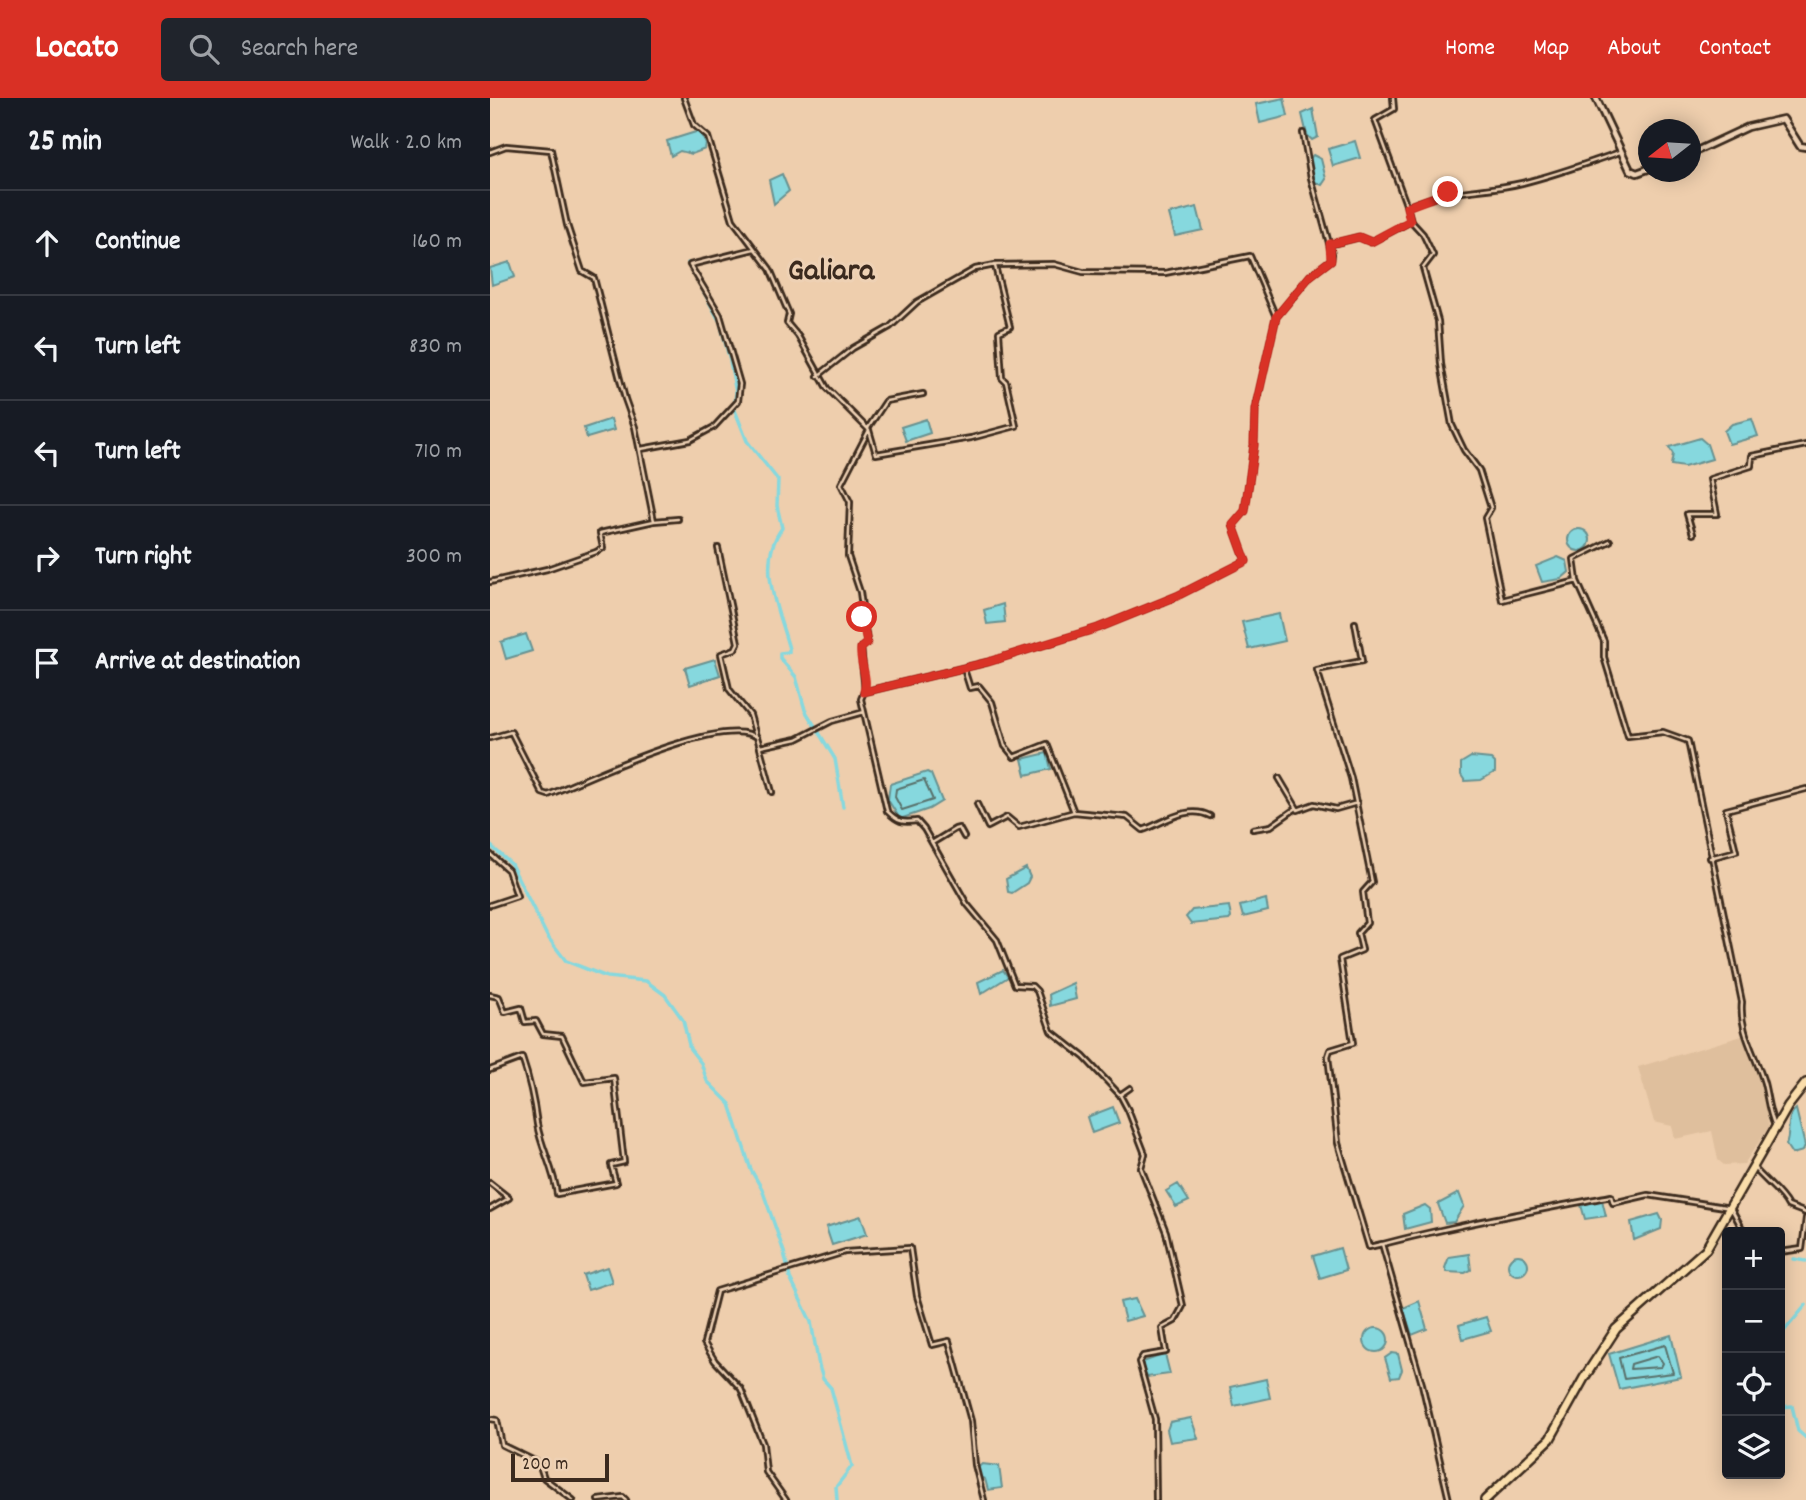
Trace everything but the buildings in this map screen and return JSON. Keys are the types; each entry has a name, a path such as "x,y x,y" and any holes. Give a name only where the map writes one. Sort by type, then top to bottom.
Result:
{"highway":[{"path":"1485,1500 1550,1439 1584,1378 1616,1329 1706,1249 1788,1106 1806,1083"}],"main road":[{"path":"1596,98 1621,152 1633,173 1638,172"},
{"path":"1701,149 1748,127 1783,119 1805,148"}],"street":[{"path":"684,98 694,125 708,137 733,220 770,269 789,314 788,323 818,376 868,429 876,454 971,438 1016,426 1006,382 1002,378 999,332 1010,327 995,265"},
{"path":"1393,98 1394,110 1375,120 1410,221 1432,250 1431,261 1423,268 1438,321 1441,364 1452,425 1464,450 1479,470 1491,508 1485,518 1502,600 1577,581"},
{"path":"864,692 964,668 1098,628 1177,596 1246,561 1233,525 1245,511 1254,445 1255,410 1276,317 1310,276 1331,260 1330,244 1311,178 1303,133"},
{"path":"490,152 506,146 551,150 567,225 582,271 594,278 640,449 654,521"},
{"path":"1407,207 1448,192 1521,183 1621,152"},
{"path":"1330,244 1359,237 1371,242 1410,221"},
{"path":"640,449 690,440 714,427 738,401 740,384 720,315 690,265 754,249"},
{"path":"818,376 853,348 890,327 917,302 975,269 995,265 1054,264 1083,272 1165,273 1250,256 1276,317"},
{"path":"923,394 886,401 868,429 841,484 850,502 848,555 860,592 867,643 861,648 860,656 866,687 861,699 887,811 902,823 917,821 967,904 997,940 1015,985 1032,986 1037,991 1051,1031 1084,1057 1120,1095 1145,1154 1141,1168 1166,1233 1183,1306 1175,1321 1162,1328 1166,1352 1143,1356 1139,1362 1155,1419 1156,1500"},
{"path":"1693,534 1687,514 1717,514 1710,479 1751,466 1752,456 1806,445"},
{"path":"490,582 547,569 596,552 603,548 600,533 654,521 678,519"},
{"path":"1610,541 1574,559 1577,581 1604,641 1604,657 1628,736 1663,732 1687,739 1742,1002 1744,1031 1764,1084 1766,1105 1777,1129"},
{"path":"718,548 738,643 735,649 721,654 721,663 734,700 750,715 772,792"},
{"path":"1355,623 1362,661 1317,670 1357,803 1372,882 1363,892 1367,923 1359,931 1362,950 1340,959 1353,1043 1329,1050 1328,1056 1338,1143 1346,1178 1369,1247 1490,1219 1611,1196 1613,1203 1647,1195 1731,1208 1741,1227"},
{"path":"964,668 970,688 979,686 992,702 1004,746 1014,757 1047,744 1074,812"},
{"path":"760,747 819,730 832,721 864,712"},
{"path":"490,738 511,732 542,793 548,795 647,753 676,744 737,730 757,737"},
{"path":"1279,778 1295,809"},
{"path":"1710,858 1736,851 1727,810 1806,789"},
{"path":"1253,829 1271,826 1295,809 1320,803 1336,809 1357,803"},
{"path":"976,804 988,827 1007,817 1019,827 1074,812 1127,817 1143,830 1197,811 1210,816"},
{"path":"932,842 958,828 964,837"},
{"path":"490,854 508,870 517,896 490,905"},
{"path":"490,995 499,997 505,1012 521,1008 525,1022 536,1021 543,1034 562,1036 584,1082 614,1078 624,1162 611,1165 616,1183 557,1194 554,1171 537,1124 537,1107 522,1058 490,1070"},
{"path":"1120,1095 1130,1088"},
{"path":"1753,1166 1773,1190 1783,1196 1788,1206 1806,1216 1802,1249 1785,1251"},
{"path":"490,1182 509,1198 490,1209"},
{"path":"1382,1244 1422,1384 1449,1500"},
{"path":"786,1500 766,1472 763,1444 741,1389 715,1361 704,1343 717,1291 845,1252 910,1248 917,1296 932,1345 948,1341 960,1378 971,1421 978,1485 984,1500"},
{"path":"490,1419 497,1420 502,1446 539,1463 544,1478 573,1500"},
{"path":"598,1500 623,1497 626,1500"}],"shaded area":[{"path":"1742,1036 1759,1074 1769,1127 1744,1164 1724,1165 1718,1160 1712,1131 1675,1139 1672,1126 1654,1122 1638,1067"}],"water":[{"path":"1284,98 1288,116 1260,123 1256,104"},
{"path":"1313,109 1318,137 1312,140 1307,135 1302,114"},
{"path":"699,131 706,144 705,149 692,154 680,151 671,156 667,141"},
{"path":"1355,141 1360,158 1333,166 1328,149"},
{"path":"1313,155 1321,159 1326,179 1322,185 1315,182 1309,160"},
{"path":"782,174 789,191 774,204 769,180"},
{"path":"1197,207 1203,230 1175,236 1169,214"},
{"path":"510,262 515,277 492,285 490,268"},
{"path":"611,419 614,430 587,438 584,428"},
{"path":"926,419 930,433 906,441 901,427"},
{"path":"1752,419 1758,436 1729,444 1724,431 1732,424"},
{"path":"1700,438 1707,444 1712,459 1684,467 1671,465 1673,454 1669,447"},
{"path":"1579,529 1587,532 1590,540 1587,548 1579,551 1571,548 1568,540 1571,532"},
{"path":"1558,557 1567,561 1569,572 1561,579 1542,582 1536,566"},
{"path":"1003,604 1005,622 987,624 984,610"},
{"path":"1279,614 1285,641 1249,649 1242,622"},
{"path":"526,634 532,651 506,659 501,642"},
{"path":"715,659 720,675 690,685 685,668"},
{"path":"1047,753 1051,769 1026,775 1022,759"},
{"path":"1471,757 1491,759 1495,763 1495,772 1481,780 1465,781 1461,775 1461,763"},
{"path":"927,772 931,774 942,801 929,809 900,819 888,800 890,784"},
{"path":"1026,868 1030,877 1027,883 1012,893 1008,892 1006,879"},
{"path":"1266,899 1268,911 1243,917 1240,906"},
{"path":"1229,906 1229,920 1191,924 1186,917 1192,910"},
{"path":"1003,970 1008,977 981,994 978,982"},
{"path":"1073,983 1076,999 1050,1006 1049,994"},
{"path":"1113,1107 1119,1123 1092,1133 1087,1117"},
{"path":"1796,1109 1805,1146 1803,1151 1792,1154 1786,1145 1790,1116"},
{"path":"1178,1184 1189,1201 1176,1207 1166,1191"},
{"path":"1459,1193 1464,1206 1454,1222 1445,1223 1438,1204"},
{"path":"1602,1200 1606,1216 1585,1219 1581,1205"},
{"path":"1425,1205 1430,1209 1431,1222 1405,1229 1403,1214"},
{"path":"1659,1214 1662,1220 1661,1229 1634,1240 1631,1222"},
{"path":"861,1216 867,1234 832,1245 826,1227"},
{"path":"1340,1248 1346,1270 1320,1278 1313,1256"},
{"path":"1469,1254 1471,1270 1465,1273 1447,1272 1445,1268 1449,1257"},
{"path":"1518,1255 1525,1258 1528,1265 1525,1272 1518,1275 1511,1272 1508,1265 1511,1258"},
{"path":"607,1267 612,1282 588,1290 583,1275"},
{"path":"1135,1299 1143,1316 1125,1321 1120,1302"},
{"path":"1419,1301 1427,1329 1412,1335 1403,1308"},
{"path":"1486,1317 1491,1331 1463,1339 1459,1325"},
{"path":"1376,1328 1385,1331 1388,1340 1385,1349 1376,1352 1367,1349 1364,1340 1367,1331"},
{"path":"1671,1335 1681,1377 1619,1389 1609,1354"},
{"path":"1392,1353 1398,1354 1402,1370 1399,1377 1391,1378 1385,1358"},
{"path":"1165,1354 1170,1374 1147,1377 1142,1368 1143,1362"},
{"path":"1266,1379 1270,1398 1234,1406 1230,1387"},
{"path":"1191,1418 1198,1438 1170,1442 1167,1430 1170,1422"},
{"path":"982,1464 999,1466 1002,1488 988,1490 985,1479 978,1477 976,1469"}],"waterway":[{"path":"688,263 720,322 736,393 734,408 747,441 778,480 777,506 782,528 774,542 770,572 775,604 789,649 789,652 780,653 780,658 796,677 805,710 835,759 843,807"},
{"path":"490,845 511,864 547,936 566,961 607,977 646,981 665,995 683,1020 690,1049 701,1063 707,1081 730,1104 751,1170 762,1189 784,1252 790,1278 811,1322 823,1379 831,1388 852,1466 836,1487 837,1500"},
{"path":"1794,1259 1806,1261"},
{"path":"1785,1330 1806,1305"},
{"path":"1785,1407 1792,1406 1798,1431 1806,1438"}],"district":[{"name":"Galiara","path":"831,268"}],"route":[{"path":"862,617 867,643 861,648 860,656 866,687 864,692 988,662 1098,628 1177,596 1246,561 1233,525 1245,511 1254,445 1255,410 1262,368 1276,317 1310,276 1331,260 1330,244 1359,237 1371,242 1408,223 1410,221 1407,207 1433,195 1448,192"}]}
